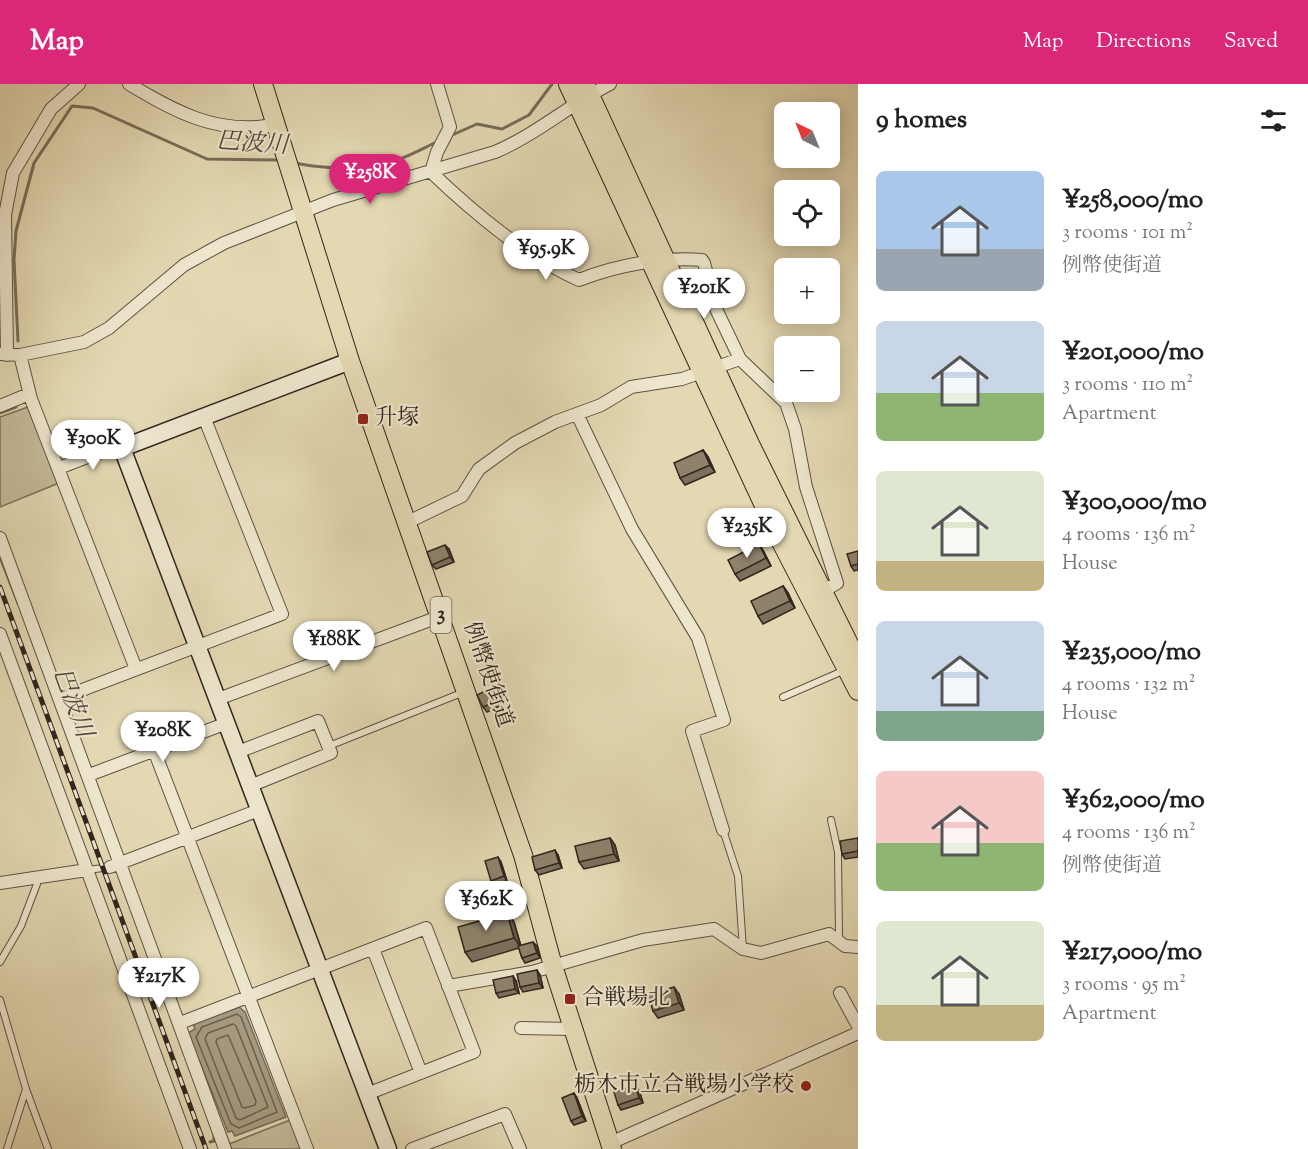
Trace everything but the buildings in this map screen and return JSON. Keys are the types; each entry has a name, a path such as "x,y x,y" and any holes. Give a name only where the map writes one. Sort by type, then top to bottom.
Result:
{"main road":[{"name":"例幣使街道","path":"263,84 301,212 350,361 468,691 523,855 553,966 610,1148"},
{"path":"568,84 584,93 658,263 708,370 815,595 852,666 858,691"}],"street":[{"path":"79,84 51,109 13,173 7,195 4,233 9,355 29,394 59,468 136,669"},
{"path":"129,84 175,111 205,122 251,129 274,125"},
{"path":"431,172 437,152 450,127 437,84"},
{"path":"9,355 69,346 97,336 184,265 253,230 333,200 431,172 517,142 584,93 610,84"},
{"path":"431,172 472,211 554,268 579,280 610,268 684,259 702,260 717,310 740,358 786,403 795,429 806,487 837,583 815,595"},
{"path":"408,522 462,496 479,469 515,443 601,405 631,387 666,383 740,358"},
{"path":"59,468 111,448 122,448 350,361"},
{"path":"0,406 29,394"},
{"path":"578,414 627,519 698,638 724,720 692,731 723,830"},
{"path":"61,698 282,614 204,417"},
{"path":"122,448 388,1149"},
{"path":"0,538 89,775 115,865 180,1023 225,1149"},
{"path":"218,699 441,616"},
{"path":"0,634 190,1149"},
{"path":"238,752 318,721 332,753 250,786"},
{"path":"89,775 227,723"},
{"path":"154,750 307,1149"},
{"path":"115,865 259,810"},
{"path":"0,883 87,870"},
{"path":"180,1023 426,928 474,1052 367,1094"},
{"path":"448,986 532,972 643,940 714,929 743,949 761,953 829,934 845,946 858,947"},
{"path":"373,949 421,1073"},
{"path":"840,993 858,1026"},
{"path":"521,1028 573,1029"},
{"path":"610,1148 617,1140 858,1033"},
{"path":"412,1149 505,1114 520,1149"}],"lane":[{"path":"783,697 852,666"},
{"path":"328,746 468,691"},
{"path":"831,820 838,852 839,936 837,940"},
{"path":"723,830 738,876 743,949"},
{"path":"87,870 115,865"},
{"path":"0,962 21,926 37,884 36,877"},
{"path":"0,1000 26,1089 48,1149"},
{"path":"7,1149 26,1089"}],"shaded area":[{"path":"28,407 59,483 0,507 0,417"},
{"path":"290,1120 302,1149 229,1149 229,1144"}],"water":[{"path":"239,1007 245,1012 286,1117 235,1136 232,1131 228,1132 188,1033 195,1029 193,1024"}],"waterway":[{"name":"巴波川","path":"450,136 477,124 502,129 529,115 552,84"},
{"name":"巴波川","path":"18,341 14,260 16,231 34,163 72,106 93,108 207,159 279,160"},
{"name":"巴波川","path":"295,163 318,167 364,167 400,159 439,141"},
{"name":"巴波川","path":"0,413 16,407"},
{"name":"巴波川","path":"0,557 18,603"},
{"name":"巴波川","path":"210,1142 214,1141 214,1135"}],"railway":[{"path":"0,587 206,1149"}],"place":[{"name":"升塚","path":"363,419"},
{"name":"合戦場北","path":"570,999"},
{"name":"栃木市立合戦場小学校","path":"806,1086"}]}
